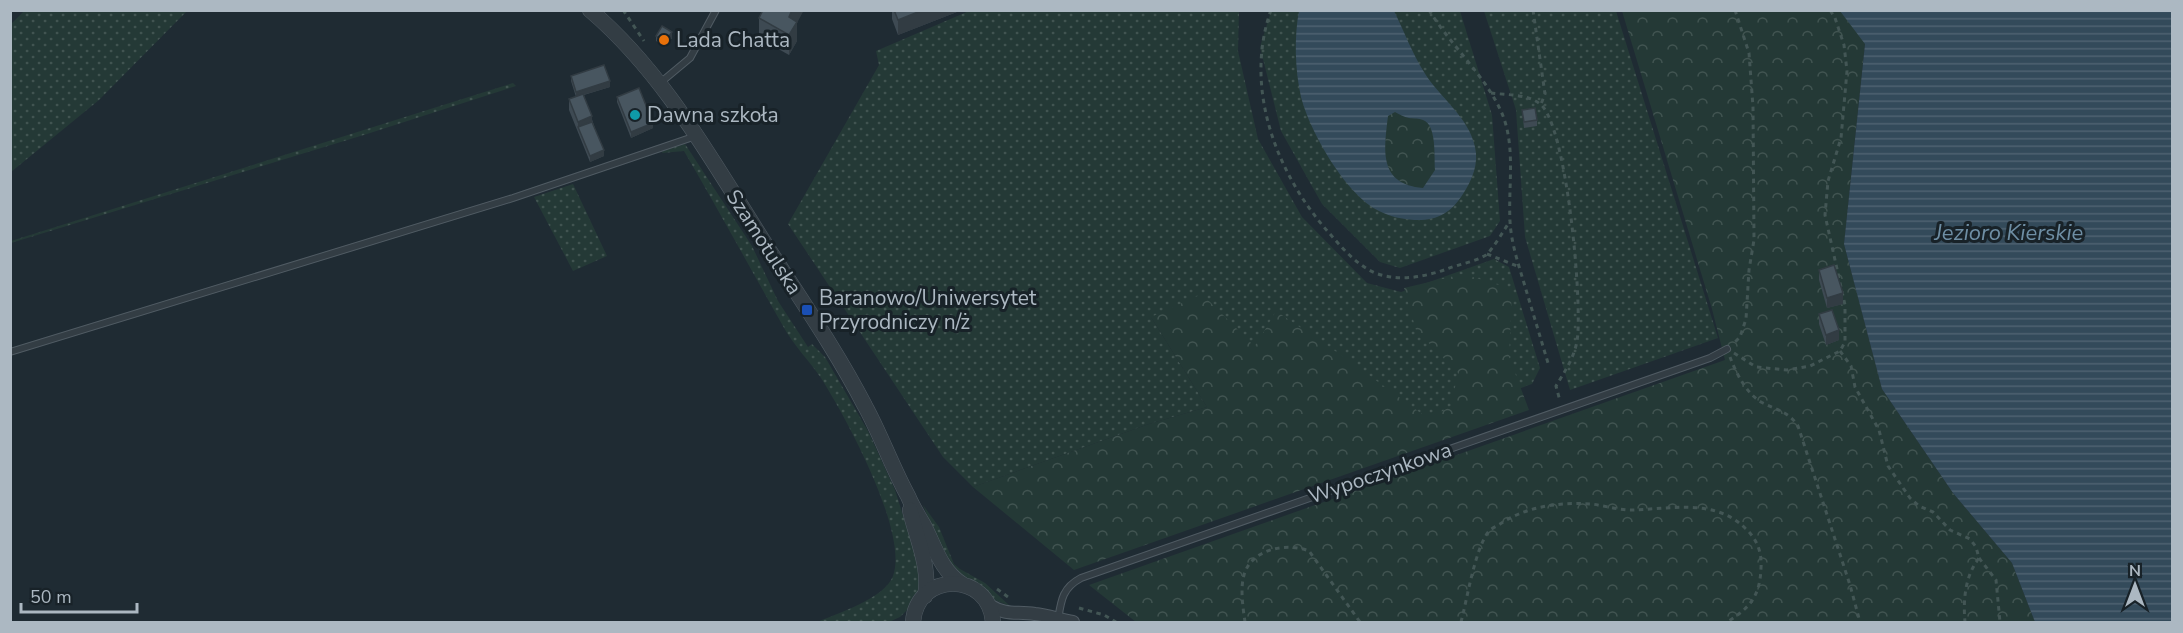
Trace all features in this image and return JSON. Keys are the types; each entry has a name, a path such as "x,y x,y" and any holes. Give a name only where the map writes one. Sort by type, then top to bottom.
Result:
{"street":[{"name":"Szamotulska","path":"590,10 623,41 660,83 696,136 840,361 873,421 943,566 953,578 975,590 989,605"},
{"name":"Szamotulska","path":"907,495 924,565 925,596"},
{"path":"910,619 925,596 938,587 962,584"},
{"path":"989,605 1007,613 1036,614 1054,622 1073,622"},
{"path":"989,605 993,622"}],"lane":[{"path":"660,83 690,58 716,10"},
{"path":"10,352 213,292 513,198 696,136"},
{"name":"Wypoczynkowa","path":"1054,622 1064,592 1073,582 1081,578 1710,357 1727,349"}],"path":[{"path":"623,10 648,46"},
{"path":"1271,10 1264,33 1261,64 1262,90 1270,131 1284,165 1318,221 1360,264 1385,276 1398,278 1430,275 1486,254 1510,221"},
{"path":"1429,10 1440,29 1500,108 1509,143 1510,221 1517,266 1548,363"},
{"path":"1533,10 1545,93 1541,104"},
{"path":"1727,349 1740,337 1746,319 1749,270 1754,240 1752,79 1749,53 1735,10"},
{"path":"1727,349 1756,367 1787,370 1810,366 1840,351 1845,342 1845,305 1825,215 1828,181 1840,138 1847,71 1844,45 1830,10"},
{"path":"1490,93 1526,98 1541,104 1551,117 1563,166 1571,215 1578,315 1577,340 1571,362 1556,386 1563,408"},
{"path":"1486,254 1517,266"},
{"path":"1727,349 1734,367 1754,397 1781,410 1793,418 1798,426 1860,622"},
{"path":"1840,351 1851,366 1855,387 1879,430 1888,466 1910,498 1919,506 1933,512 1950,530 1970,539 1976,547 1978,558 1996,580 2000,622"},
{"path":"1461,622 1479,551 1489,531 1512,516 1539,506 1590,504 1631,510 1694,507 1716,511 1735,518 1758,544 1761,577 1757,595 1742,614 1727,622"},
{"path":"1245,622 1243,585 1248,567 1260,555 1285,546 1309,551 1360,622"},
{"path":"1965,622 1963,602 1971,568 1978,558"}],"green space":[{"path":"1840,10 1865,43 1844,244 1882,389 1953,493 2012,563 2035,622 1136,622 1089,585 1725,360 1712,309 1622,11"},
{"path":"24,11 187,11 99,100 11,172 11,24"},
{"path":"969,11 1239,11 1238,51 1258,139 1302,217 1367,283 1401,292 1494,259 1509,267 1540,368 1532,384 1318,460 1151,317 1207,407 1149,424 973,487 943,457 788,224 879,65 876,51"},
{"path":"1271,11 1460,11 1492,115 1500,221 1490,236 1400,268 1380,262 1322,204 1281,131 1260,47"},
{"path":"1484,11 1616,11 1718,338 1570,390 1525,237 1516,110"},
{"path":"513,83 516,86 367,134 11,243 11,241"},
{"path":"1395,112 1409,118 1423,120 1431,128 1435,170 1423,188 1408,185 1398,179 1391,172 1387,163 1385,140 1388,115"},
{"path":"685,144 752,246 778,301 808,347 812,344 825,357 868,431 895,490 920,569 919,591 911,606 900,617 889,622 817,622 860,604 880,592 888,584 893,576 895,556 892,532 872,475 845,419 821,378 787,333 684,151 662,153"},
{"path":"573,184 607,256 573,271 534,197"},
{"path":"1463,274 1512,289 1509,357 1529,410 1074,570 973,487 1149,424 1207,407 1151,317 1202,294 1255,347 1276,311 1422,414 1436,415 1451,406 1458,373 1416,330 1404,288"},
{"path":"923,505 939,527 954,564 985,583 1010,606 997,601 957,573 944,557"}],"water":[{"path":"1299,11 1394,11 1420,65 1430,81 1467,126 1475,147 1476,160 1472,177 1458,201 1448,211 1422,220 1392,216 1367,203 1342,177 1312,127 1301,97 1296,54","holes":["1395,112 1407,118 1423,120 1431,128 1435,170 1423,188 1398,180 1387,163 1385,141 1388,116"]},
{"name":"Jezioro Kierskie","path":"1840,11 2172,11 2172,622 2035,622 2012,563 1953,493 1882,389 1844,244 1865,44"}],"building":[{"path":"763,10 792,10 789,17 797,22 789,35 759,18"},
{"path":"894,10 923,10 898,20"},
{"path":"662,26 672,32 665,42 656,36"},
{"path":"604,65 610,81 576,92 571,76"},
{"name":"Dawna szkoła","path":"639,88 653,123 631,132 617,97"},
{"path":"583,94 592,116 578,122 569,99"},
{"path":"1535,108 1537,120 1524,122 1522,110"},
{"path":"592,122 604,150 590,156 578,127"},
{"path":"1834,265 1843,293 1827,298 1819,270"},
{"path":"1832,310 1839,330 1826,335 1819,314"}],"place":[{"name":"Lada Chatta","path":"664,40"},
{"name":"Dawna szkoła","path":"635,115"},
{"name":"Baranowo/Uniwersytet Przyrodniczy n/ż","path":"807,310"}]}
